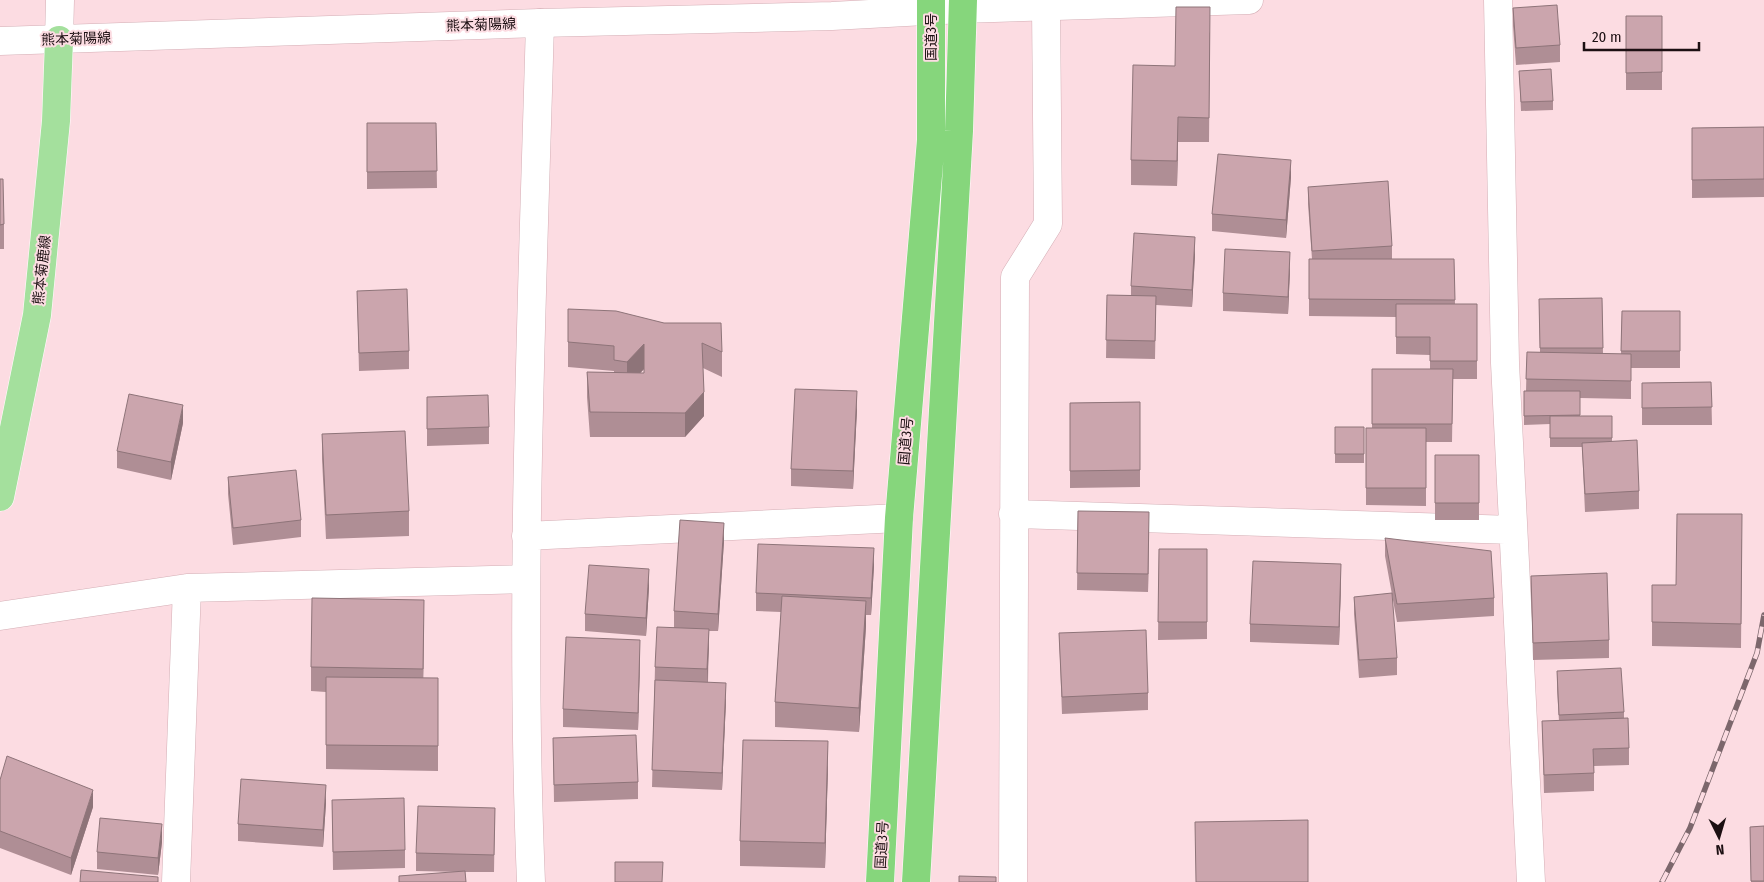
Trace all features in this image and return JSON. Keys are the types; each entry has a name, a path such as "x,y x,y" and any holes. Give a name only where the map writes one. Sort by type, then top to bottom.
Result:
{"highway":[{"path":"916,882 957,171 963,4"},
{"name":"国道3号","path":"880,882 899,518 931,140 931,6"}],"main road":[{"name":"熊本菊鹿線","path":"0,496 37,315 56,121 59,40"}],"street":[{"path":"59,40 60,0"},
{"name":"熊本菊陽線","path":"0,41 540,23 963,4 1046,7 1249,0"},
{"path":"1498,0 1505,364 1531,882"},
{"path":"1013,882 1015,277 1048,224 1046,7"},
{"path":"531,882 525,579 540,23"},
{"path":"1013,514 1513,530"},
{"path":"526,536 899,518"},
{"path":"0,616 187,588 525,579"},
{"path":"176,882 187,588"}],"building":[{"path":"1557,5 1560,45 1516,48 1513,8"},
{"path":"1176,7 1210,7 1209,118 1178,117 1177,161 1131,160 1133,65 1175,66"},
{"path":"1626,16 1662,16 1662,72 1626,73"},
{"path":"1551,69 1553,101 1521,102 1519,71"},
{"path":"367,123 436,123 437,171 367,172"},
{"path":"1764,127 1764,179 1692,180 1692,128"},
{"path":"1218,154 1291,160 1286,220 1212,214"},
{"path":"0,179 3,179 4,224 0,225"},
{"path":"1388,181 1392,246 1312,251 1308,187"},
{"path":"1134,233 1195,237 1192,290 1131,286"},
{"path":"1225,249 1290,252 1288,297 1223,293"},
{"path":"1309,259 1454,259 1455,300 1309,299"},
{"path":"407,289 409,351 359,353 357,291"},
{"path":"1107,295 1156,296 1155,341 1106,340"},
{"path":"1602,298 1603,348 1540,348 1539,299"},
{"path":"1396,304 1477,304 1477,361 1430,361 1430,337 1396,337"},
{"path":"568,309 616,311 664,323 721,323 722,352 702,343 704,392 685,413 590,412 587,372 644,373 644,344 627,362 614,360 614,346 568,342"},
{"path":"1622,311 1680,311 1680,351 1621,351"},
{"path":"1527,352 1631,354 1631,381 1526,379"},
{"path":"1372,369 1453,369 1452,424 1372,424"},
{"path":"1711,382 1712,407 1642,408 1642,383"},
{"path":"795,389 857,391 853,471 791,469"},
{"path":"1524,391 1580,391 1580,415 1524,416"},
{"path":"129,394 183,405 171,462 117,451"},
{"path":"488,395 489,427 427,429 427,397"},
{"path":"1140,402 1140,470 1070,471 1070,403"},
{"path":"1550,416 1612,416 1612,438 1550,438"},
{"path":"1335,427 1364,427 1364,454 1335,454"},
{"path":"1366,428 1426,428 1426,488 1366,488"},
{"path":"405,431 409,511 326,515 322,434"},
{"path":"1637,440 1639,491 1585,494 1582,443"},
{"path":"1435,455 1479,455 1479,503 1435,503"},
{"path":"296,470 301,520 233,528 228,477"},
{"path":"1078,511 1149,512 1148,574 1077,573"},
{"path":"1677,514 1742,514 1741,624 1652,622 1652,585 1676,585"},
{"path":"680,520 724,523 718,614 674,611"},
{"path":"1385,538 1491,551 1494,598 1397,604"},
{"path":"758,544 874,548 871,598 756,593"},
{"path":"1159,549 1207,549 1207,622 1158,622"},
{"path":"1253,561 1341,564 1339,627 1250,624"},
{"path":"589,565 649,569 646,618 585,614"},
{"path":"1607,573 1609,640 1533,643 1531,576"},
{"path":"1392,593 1397,658 1359,660 1354,597"},
{"path":"782,596 866,601 859,708 775,702"},
{"path":"312,598 424,600 423,669 311,667"},
{"path":"657,627 709,629 707,669 655,667"},
{"path":"1146,630 1148,693 1062,697 1059,633"},
{"path":"566,637 640,640 638,713 563,709"},
{"path":"1621,668 1624,712 1559,715 1557,671"},
{"path":"326,677 438,678 438,746 326,745"},
{"path":"655,680 726,683 722,773 652,770"},
{"path":"1628,718 1629,748 1593,749 1594,773 1544,775 1542,721"},
{"path":"636,735 638,782 554,785 553,738"},
{"path":"743,740 828,741 825,843 740,841"},
{"path":"7,756 93,790 71,858 0,831 0,780"},
{"path":"241,779 326,785 323,830 238,824"},
{"path":"404,798 405,850 333,852 332,800"},
{"path":"418,806 495,808 494,855 416,853"},
{"path":"100,818 162,824 158,858 97,852"},
{"path":"1308,820 1308,882 1196,882 1195,822"},
{"path":"1764,826 1764,881 1751,881 1750,827"},
{"path":"615,862 663,862 662,882 615,882"},
{"path":"81,870 158,877 158,882 80,882"},
{"path":"465,871 466,882 399,882 399,876"},
{"path":"959,876 996,877 996,882 959,882"}],"railway":[{"path":"1662,882 1690,828 1757,653 1764,615"}]}
